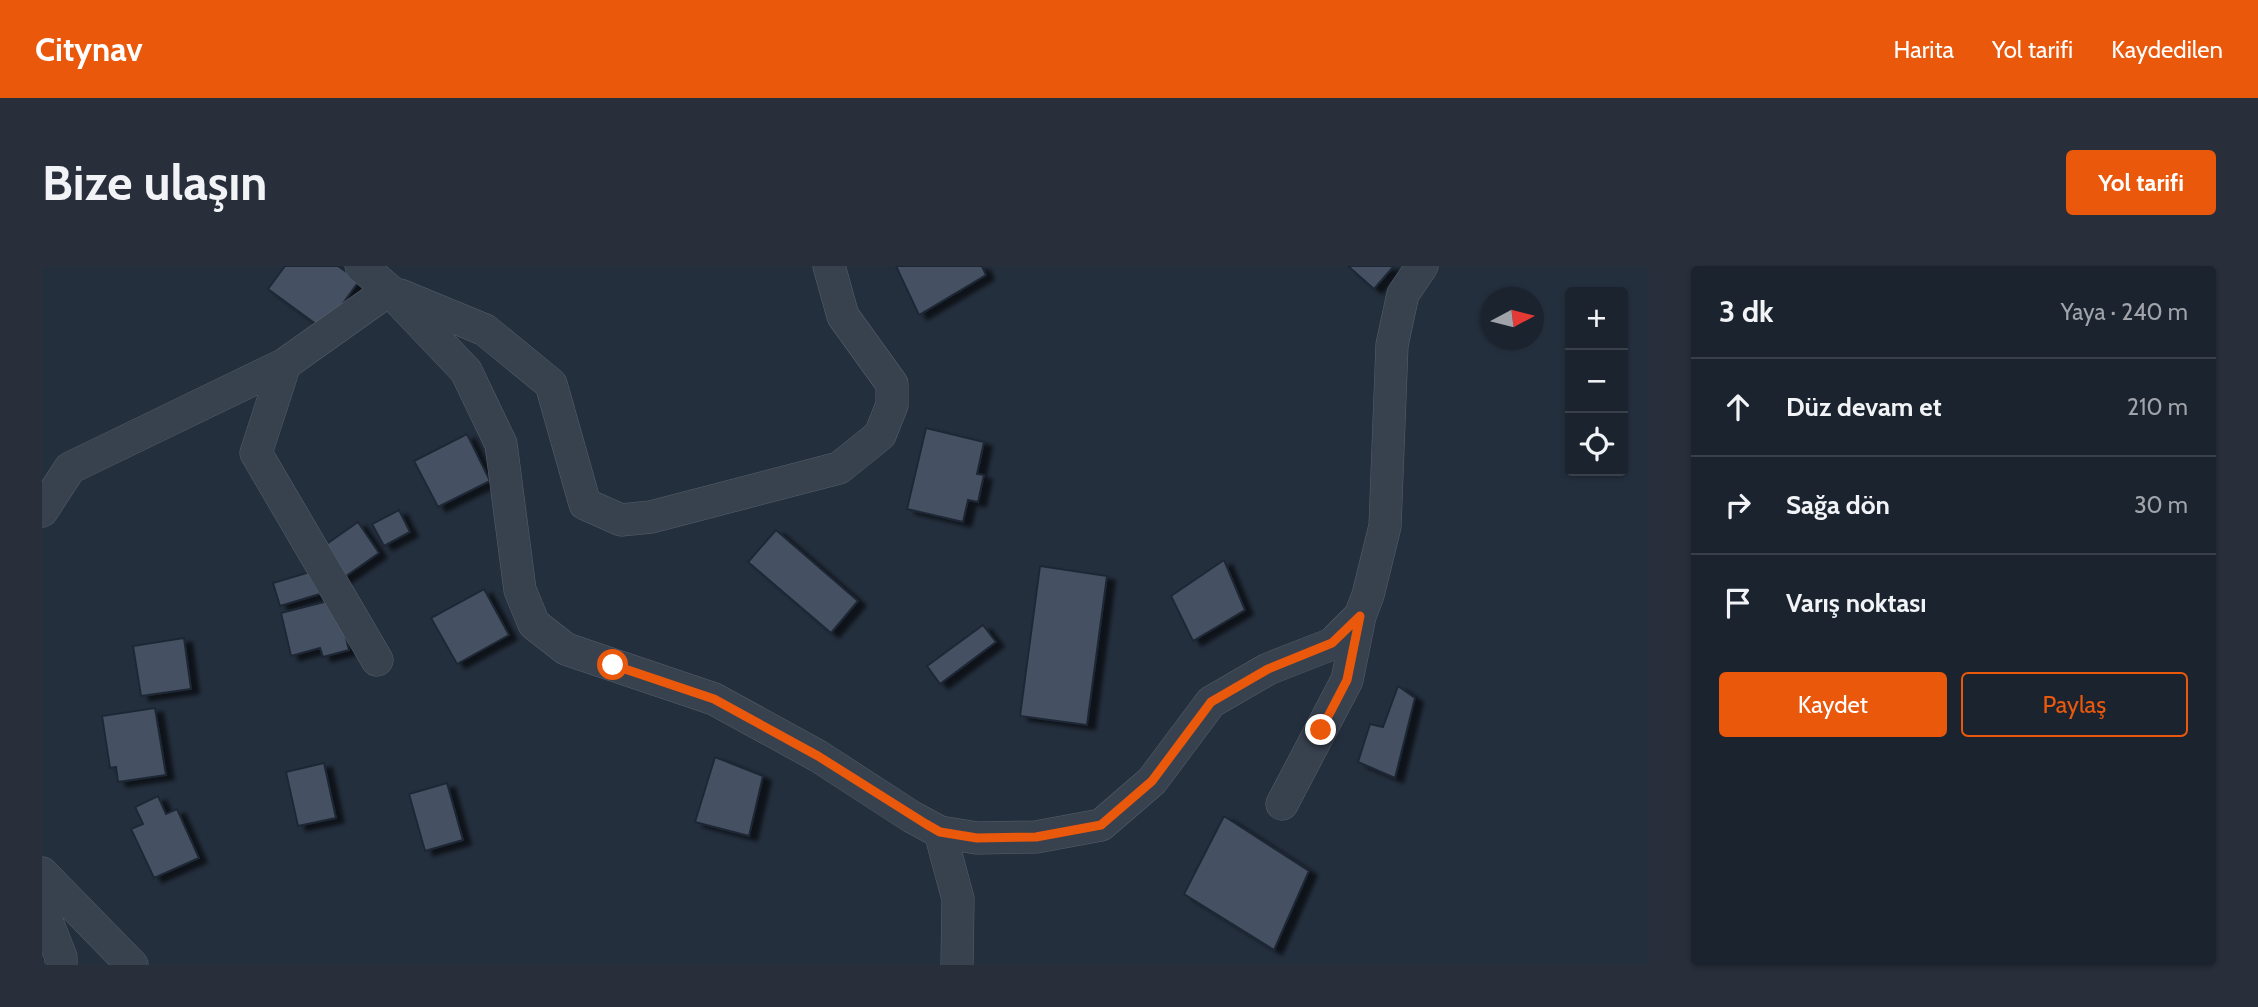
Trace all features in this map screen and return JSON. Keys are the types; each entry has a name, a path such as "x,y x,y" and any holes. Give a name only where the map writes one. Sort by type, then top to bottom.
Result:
{"street":[{"path":"361,266 389,290 466,371 501,444 520,590 534,624 566,649 714,699 818,756 940,832 977,838 1036,837 1101,825 1152,781 1211,702 1268,669 1332,643 1360,616"},
{"path":"389,290 485,330 551,384 585,504 621,520 651,517 839,468 880,435 892,405 892,384 843,316 829,266"},
{"path":"1282,804 1347,680 1360,616 1385,526 1392,345 1404,293 1422,266"},
{"path":"42,511 70,468 285,364 389,290"},
{"path":"285,364 256,453 377,660"},
{"path":"940,832 958,899 957,965"},
{"path":"42,873 132,965"},
{"path":"42,909 61,957 61,965"}],"building":[{"path":"285,266 338,266 359,281 324,330 268,289"},
{"path":"896,266 982,266 986,275 919,315"},
{"path":"1348,266 1394,266 1374,289"},
{"path":"926,428 984,442 977,474 984,475 978,502 968,500 963,522 907,509"},
{"path":"467,434 490,481 438,507 414,461"},
{"path":"399,510 410,532 384,546 372,524"},
{"path":"358,522 379,553 339,581 318,550"},
{"path":"776,530 858,601 831,633 748,562"},
{"path":"1224,560 1245,610 1193,641 1171,596"},
{"path":"1040,566 1107,576 1087,725 1020,716"},
{"path":"313,571 320,594 280,606 273,583"},
{"path":"484,589 509,635 457,664 431,618"},
{"path":"336,599 349,650 323,657 320,648 291,656 281,613"},
{"path":"983,625 996,642 940,684 927,666"},
{"path":"184,638 191,689 141,696 133,646"},
{"path":"1398,686 1415,698 1395,778 1358,762 1370,724 1383,727"},
{"path":"155,708 166,775 118,782 116,767 110,768 102,716"},
{"path":"715,757 763,776 749,836 695,822"},
{"path":"324,763 336,818 298,826 286,772"},
{"path":"447,783 463,840 425,851 409,794"},
{"path":"158,796 166,814 177,809 199,858 154,878 131,829 143,824 135,807"},
{"path":"1224,816 1309,871 1274,950 1184,894"}],"route":[{"path":"613,665 714,699 818,756 940,832 977,838 1036,837 1101,825 1152,781 1211,702 1268,669 1332,643 1360,616 1347,680 1321,730"}]}
